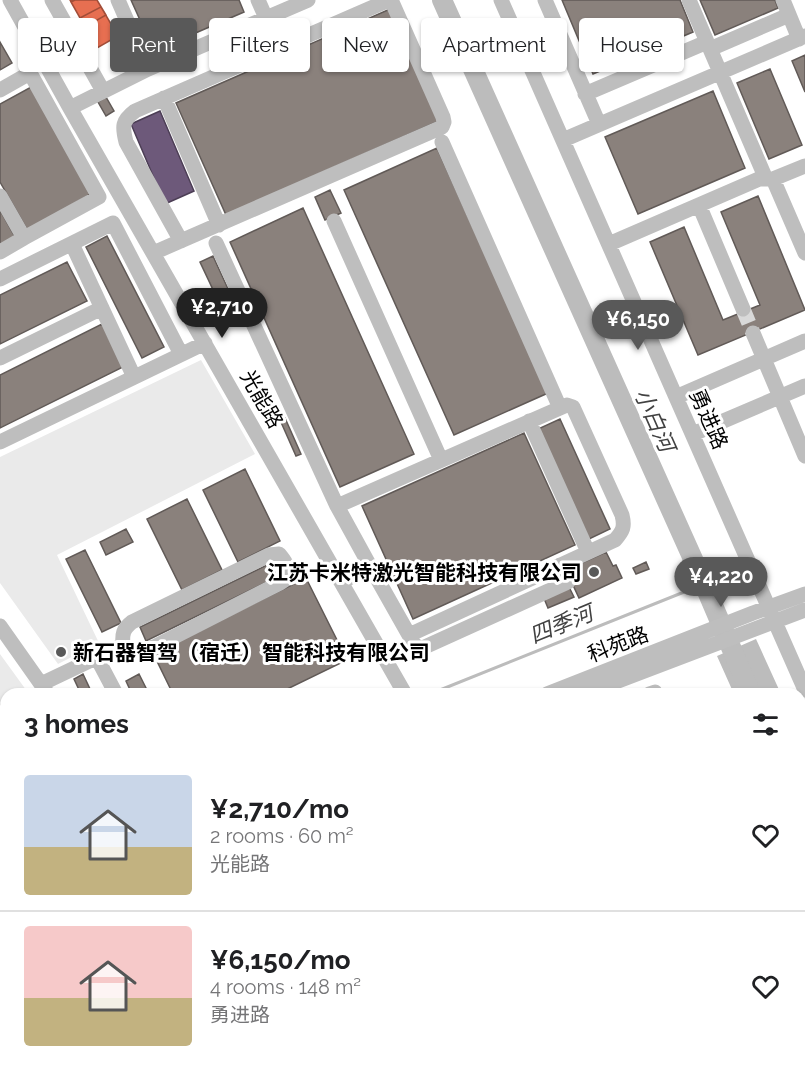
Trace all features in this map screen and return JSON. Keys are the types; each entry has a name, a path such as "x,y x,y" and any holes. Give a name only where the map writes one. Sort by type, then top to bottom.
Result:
{"street":[{"name":"光能路","path":"10,0 402,688"},
{"path":"52,0 103,91"},
{"path":"118,0 126,18"},
{"path":"258,0 266,18 308,0"},
{"name":"勇进路","path":"501,0 804,688"},
{"path":"545,0 598,124"},
{"path":"689,0 720,72 805,253"},
{"path":"563,140 802,37 783,0"},
{"path":"153,253 219,225 442,127 443,117 392,2 387,1 164,98 135,111 128,117 123,130 126,142 181,241"},
{"path":"585,94 789,15"},
{"path":"70,108 142,72"},
{"path":"0,90 30,73 99,197 0,252"},
{"path":"164,98 219,225"},
{"path":"442,142 560,408"},
{"path":"609,244 759,178 770,179 805,166"},
{"path":"0,196 24,238"},
{"path":"699,205 742,309"},
{"path":"334,221 441,460"},
{"path":"0,279 113,223 181,354"},
{"path":"216,243 337,506 409,634 615,540 625,525 573,406 567,405 337,506"},
{"path":"72,244 135,376"},
{"path":"0,358 102,308"},
{"path":"753,333 805,456"},
{"path":"676,397 805,341"},
{"path":"0,441 205,343"},
{"path":"693,434 805,386"},
{"path":"529,421 588,552"},
{"path":"279,554 285,560 289,577 280,583 156,646 142,651 133,651 123,645 122,635 132,622 269,555 279,554"},
{"path":"342,582 370,566"},
{"name":"科苑路","path":"598,688 704,641 753,613 805,594"},
{"name":"科苑路","path":"565,688 704,641 760,627 805,610"},
{"path":"0,626 44,688"},
{"path":"47,688 123,645"},
{"path":"97,658 113,688"}],"shaded area":[{"path":"201,360 255,454 57,555 99,643 58,664 0,583 0,457"},
{"path":"756,639 778,688 731,688 717,656"},
{"path":"0,654 25,688 0,688"}],"building: Shops":[{"path":"70,0 97,0 110,22 110,41 98,47 98,18 80,18"},
{"path":"70,0 97,0 106,15 98,20 80,18"},
{"path":"97,0 101,7 80,18 71,2"}],"building: Offices":[{"path":"160,111 194,191 165,204 131,124"}],"building: Industry":[{"path":"131,0 239,0 244,12 230,18 209,18 209,27 197,32 197,18 139,18"},
{"path":"562,0 680,0 693,32 684,36 684,18 579,18 579,41"},
{"path":"700,0 775,0 778,8 715,35"},
{"path":"390,9 394,18 370,18"},
{"path":"322,39 322,72 409,72 409,52 439,121 226,215 176,103 247,72 310,72 310,44"},
{"path":"0,42 12,63 0,70"},
{"path":"805,55 805,92 792,61"},
{"path":"770,69 802,145 769,159 737,83"},
{"path":"33,86 94,192 28,231 0,182 0,104"},
{"path":"713,91 745,168 638,214 605,137"},
{"path":"106,97 114,111 106,116 98,102"},
{"path":"437,148 548,393 454,435 344,190"},
{"path":"330,190 341,213 325,220 315,197"},
{"path":"758,196 805,310 698,355 650,242 684,227 723,320 760,305 721,212"},
{"path":"303,208 414,454 340,487 230,242"},
{"path":"0,210 15,237 0,245"},
{"path":"107,236 164,347 142,358 86,247"},
{"path":"213,256 229,291 216,296 200,262"},
{"path":"67,262 87,301 0,344 0,295"},
{"path":"102,324 123,367 0,428 0,375"},
{"path":"285,418 301,454 296,456 280,420"},
{"path":"560,419 610,529 589,539 538,429"},
{"path":"524,433 575,545 413,619 362,506"},
{"path":"245,469 280,541 238,562 203,490"},
{"path":"187,499 222,570 182,590 147,519"},
{"path":"126,529 133,542 106,555 100,542"},
{"path":"85,550 121,623 102,632 66,559"},
{"path":"606,552 622,578 579,598 566,570"},
{"path":"646,562 649,569 636,574 633,568"},
{"path":"271,563 277,577 146,641 140,627"},
{"path":"306,578 347,660 289,688 170,688 153,653"},
{"path":"568,585 574,597 548,608 543,596"},
{"path":"83,674 90,688 78,688 74,679"},
{"path":"139,674 146,688 129,688 126,681"}],"waterway":[{"name":"小白河","path":"442,0 697,568 748,688"},
{"name":"四季河","path":"445,688 704,584"}],"tunnel":[{"path":"743,309 753,333"}],"place":[{"name":"江苏卡米特激光智能科技有限公司","path":"594,572"},
{"name":"新石器智驾（宿迁）智能科技有限公司","path":"61,652"}]}
